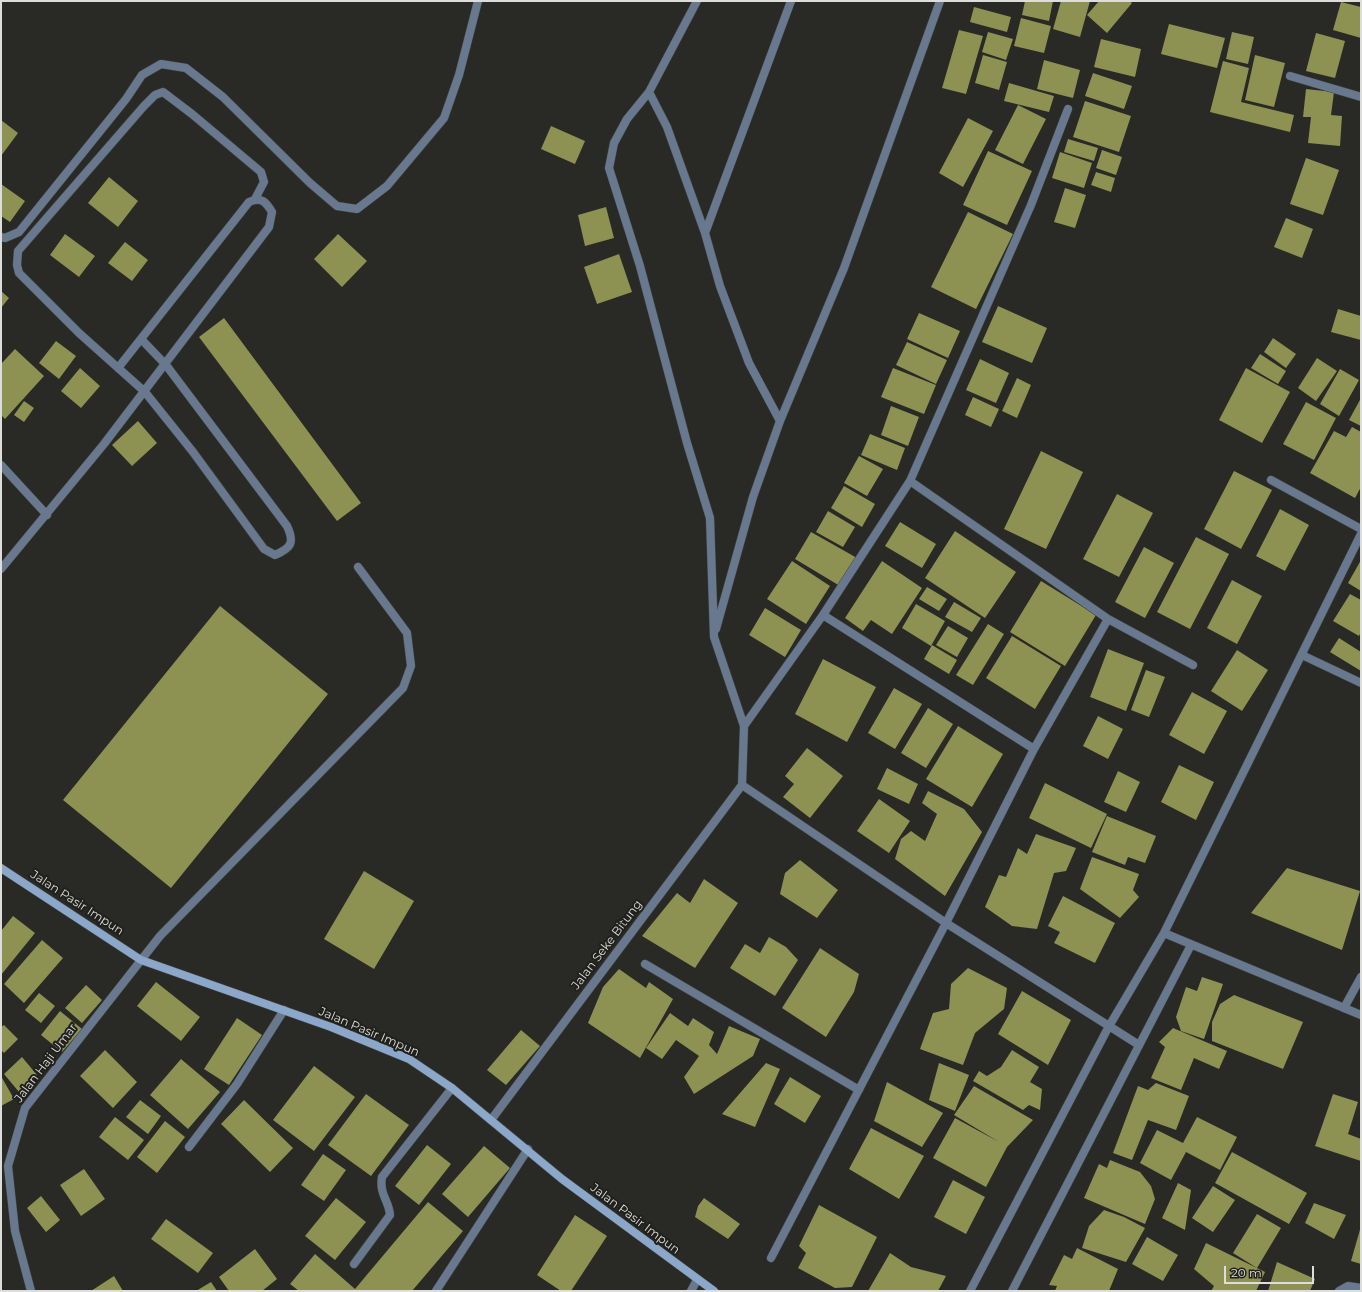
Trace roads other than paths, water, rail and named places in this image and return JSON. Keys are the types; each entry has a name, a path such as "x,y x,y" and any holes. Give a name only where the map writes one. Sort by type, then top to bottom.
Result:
{"street":[{"path":"1,237 4,238 20,232 126,99 142,75 161,64 186,68 223,97 310,183 337,206 357,209 387,186 444,118 459,75 478,1"},
{"path":"697,1 649,92 627,119 614,143 609,168 640,266 687,443 710,518 714,637 744,726 742,785 946,922 1108,1028 1139,1045"},
{"path":"706,232 791,1"},
{"path":"714,637 754,496 780,421 844,268 940,1"},
{"path":"1290,76 1361,97"},
{"path":"142,340 166,365 287,526 291,535 291,544 285,551 275,555 264,549 193,452 144,392 79,333 20,272 17,265 18,251 144,106 155,95 163,92 192,114 261,172 264,182 255,199"},
{"path":"649,92 667,127 706,232 720,286 749,363 780,421"},
{"path":"744,726 823,615 910,481 1031,205 1068,109"},
{"path":"1,569 47,515 166,365 269,227 272,212 262,200 255,199 249,202 142,340 118,368"},
{"path":"1,465 47,515"},
{"path":"1270,480 1361,529"},
{"path":"910,481 1108,619 1193,665"},
{"path":"970,1291 1108,1028 1164,933 1361,534"},
{"name":"Jalan Haji Umar","path":"31,1291 15,1231 8,1166 25,1108 160,936 403,688 411,666 407,633 358,567"},
{"path":"823,615 1034,749"},
{"path":"771,1258 946,922 1034,749 1108,619"},
{"path":"1302,655 1361,683"},
{"name":"Jalan Seke Bitung","path":"491,1120 742,785"},
{"name":"Jalan Pasir Impun","path":"1,868 141,960 284,1010 409,1059 452,1088 528,1149 562,1179 697,1280 714,1291"},
{"path":"1164,933 1361,1015"},
{"path":"1012,1291 1191,945"},
{"path":"645,964 859,1090"},
{"path":"1344,1008 1361,978"},
{"path":"189,1147 238,1084 284,1010"},
{"path":"354,1264 390,1215 390,1210 380,1188 382,1177 452,1088"},
{"path":"436,1291 528,1149"},
{"path":"691,1291 697,1280"},
{"path":"1339,1291 1348,1286 1361,1288"}]}
